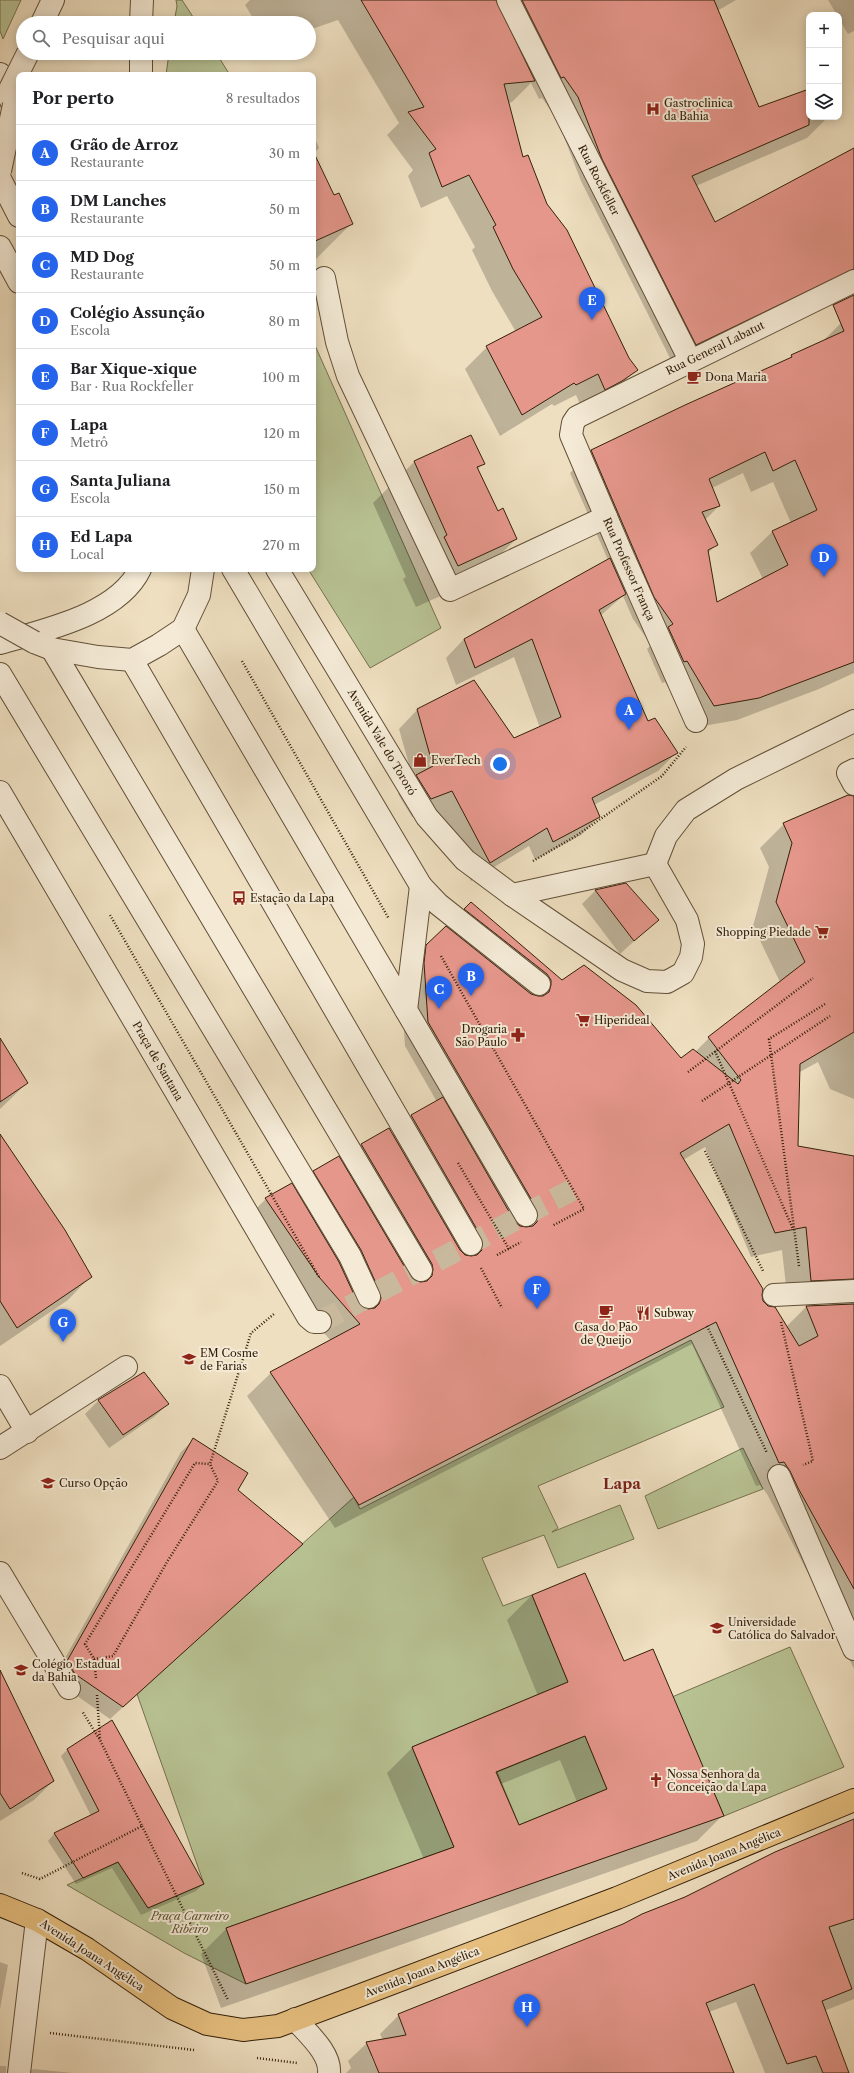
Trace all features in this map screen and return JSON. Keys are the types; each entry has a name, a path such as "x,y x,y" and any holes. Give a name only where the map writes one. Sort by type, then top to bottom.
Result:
{"main road":[{"name":"Avenida Joana Angélica","path":"0,1905 37,1920 87,1949 172,2008 207,2024 243,2030 278,2026 617,1898 854,1800"}],"street":[{"path":"45,16 53,0"},
{"path":"141,16 142,0"},
{"name":"Rua Rockfeller","path":"508,0 690,360"},
{"path":"141,60 141,72"},
{"path":"0,74 16,111"},
{"path":"0,108 16,80"},
{"path":"0,171 16,97"},
{"path":"0,179 16,210"},
{"path":"0,247 16,276"},
{"path":"324,278 337,342 348,376 450,590 606,517"},
{"name":"Rua General Labatut","path":"577,417 690,360 854,281"},
{"name":"Rua Professor França","path":"577,417 573,423 571,435 696,720"},
{"path":"0,643 75,621 120,594 138,572"},
{"path":"0,623 43,645 98,657 132,660 159,646 183,629 199,595 203,572"},
{"path":"235,572 421,886 438,904 539,984"},
{"name":"Avenida Vale do Tororó","path":"279,572 428,817 465,860 512,895 622,970 647,981 667,982 683,973 691,957 693,944 687,920 655,864"},
{"path":"183,629 526,1215"},
{"path":"43,645 421,1270"},
{"path":"132,660 471,1244"},
{"path":"0,674 350,1256 369,1297"},
{"path":"512,895 655,864 666,836 686,810 736,779 854,721"},
{"path":"854,770 848,772 854,784"},
{"name":"Praça de Santana","path":"0,792 308,1317 314,1322 320,1322"},
{"path":"406,1010 421,886"},
{"path":"774,1295 854,1291"},
{"path":"0,1448 126,1367"},
{"path":"0,1386 27,1432"},
{"path":"779,1476 854,1649"},
{"path":"0,1573 69,1688"},
{"path":"19,2073 37,1920"},
{"path":"295,2019 322,2051 329,2070"}],"path":[{"path":"242,661 399,938 432,940 584,1209 550,1227"},
{"path":"527,864 576,836 662,776 686,747 694,729 696,720"},
{"path":"108,911 319,1277 313,1282"},
{"path":"688,1072 813,978"},
{"path":"803,1294 768,1039 825,1004"},
{"path":"702,1101 830,1016"},
{"path":"715,1051 795,1234"},
{"path":"704,1150 774,1295 813,1461 779,1476 707,1326"},
{"path":"492,1258 523,1242"},
{"path":"480,1265 502,1308"},
{"path":"94,1659 113,1656 167,1562 218,1481 210,1464 251,1333 279,1310"},
{"path":"96,1681 94,1659 85,1644 195,1463 210,1464"},
{"path":"69,1688 100,1740 243,2030"},
{"path":"96,1688 100,1740"},
{"path":"22,1873 40,1879 142,1826"},
{"path":"25,2030 197,2051"},
{"path":"251,2057 329,2070"}],"green space":[{"path":"0,0 21,0 3,39 0,31"},
{"path":"176,0 182,0 192,16 175,16 177,6"},
{"path":"168,60 220,60 228,72 166,72"},
{"path":"316,348 441,628 370,668 310,572 316,572"},
{"name":"Praça Carneiro Ribeiro","path":"691,1340 724,1407 538,1486 558,1528 552,1532 620,1505 634,1539 558,1568 544,1535 482,1558 503,1606 532,1595 568,1682 412,1747 454,1847 226,1928 246,1984 184,1953 67,1885 118,1862 148,1908 204,1884 137,1694 354,1497 360,1509"},
{"path":"743,1448 763,1489 658,1529 645,1496"},
{"path":"790,1647 844,1767 724,1816 672,1697"},
{"path":"585,1736 607,1789 519,1825 497,1772"}],"building":[{"path":"361,0 496,0 535,81 504,84 523,157 528,155 547,204 567,230 629,358 638,370 605,390 598,374 576,385 574,383 522,415 486,346 542,317 513,269 493,227 496,225 469,175 442,187 429,153 436,149 408,112 424,107"},
{"path":"522,0 714,0 759,107 806,90 806,120 809,120 809,125 692,176 715,222 854,148 854,269 696,345 602,159 578,97 564,77 561,78"},
{"path":"316,157 334,195 339,193 353,224 316,241"},
{"path":"854,295 854,662 759,698 714,706 687,661 684,662 668,627 673,624 654,597 591,450 685,405 792,357 791,355 844,331 833,305","holes":["765,452 773,471 795,460 817,510 772,531 788,565 717,602 708,550 718,545 702,512 720,506 709,479"]},
{"path":"471,435 485,464 477,467 498,511 503,508 517,539 458,566 444,537 447,535 414,461"},
{"path":"610,558 626,594 599,610 648,721 655,718 678,753 592,798 600,817 553,842 547,828 490,863 452,791 431,799 416,775 433,766 417,709 474,680 514,738 561,717 532,639 475,668 464,639"},
{"path":"848,795 854,796 854,1032 800,1064 798,1146 854,1156 854,1279 811,1281 806,1227 775,1233 729,1124 680,1153 763,1289 763,1301 768,1306 775,1307 799,1346 818,1336 806,1306 854,1304 854,1589 790,1471 784,1462 779,1463 716,1322 359,1505 270,1372 360,1324 319,1277 265,1198 292,1183 339,1262 358,1303 362,1307 368,1309 375,1308 379,1304 381,1298 380,1292 361,1250 313,1171 339,1156 410,1276 415,1281 427,1281 432,1276 432,1264 361,1144 389,1128 460,1250 465,1255 477,1255 482,1250 482,1238 411,1115 443,1097 515,1222 520,1226 533,1226 537,1222 538,1215 537,1209 428,1022 424,963 426,945 446,926 531,994 543,996 549,992 551,980 547,974 464,909 471,902 562,980 584,965 636,1005 681,1058 693,1049 738,1084 741,1080 708,1037 805,962 776,902 792,843 783,823"},
{"path":"626,883 659,920 634,941 595,890"},
{"path":"0,1038 28,1083 0,1102"},
{"path":"0,1134 65,1230 92,1277 17,1328 0,1301"},
{"path":"144,1372 169,1404 123,1435 98,1400"},
{"path":"193,1438 248,1473 238,1490 303,1544 123,1707 75,1674 67,1661"},
{"name":"Nossa Senhora da Conceição da Lapa","path":"585,1573 624,1661 653,1649 724,1816 246,1984 226,1928 454,1847 412,1747 568,1682 532,1595","holes":["585,1736 607,1789 519,1825 496,1772"]},
{"path":"0,1670 54,1781 10,1809 0,1793"},
{"path":"112,1720 204,1884 148,1908 118,1862 83,1878 54,1833 99,1811 67,1749"},
{"path":"854,1819 854,1919 829,1927 852,1989 822,2001 849,2073 823,2073 816,2056 787,2064 754,1984 706,2003 734,2073 379,2073 366,2042 406,2035 398,2014 623,1924 642,1914 685,1897 775,1852"}],"tunnel":[{"path":"320,1322 572,1190"}],"place":[{"name":"Gastroclinica da Bahia","path":"653,109"},
{"name":"Bar Xique-xique","path":"592,320"},
{"name":"Dona Maria","path":"694,377"},
{"name":"Colégio Assunção","path":"824,577"},
{"name":"Grão de Arroz","path":"629,730"},
{"name":"EverTech","path":"420,760"},
{"name":"Estação da Lapa","path":"239,898"},
{"name":"Shopping Piedade","path":"822,932"},
{"name":"DM Lanches","path":"471,996"},
{"name":"MD Dog","path":"439,1009"},
{"name":"Hiperideal","path":"583,1020"},
{"name":"Drogaria São Paulo","path":"518,1035"},
{"name":"Lapa","path":"537,1309"},
{"name":"Casa do Pão de Queijo","path":"606,1311"},
{"name":"Subway","path":"643,1313"},
{"name":"Santa Juliana","path":"63,1342"},
{"name":"EM Cosme de Farias","path":"189,1359"},
{"name":"Curso Opção","path":"48,1483"},
{"name":"Universidade Católica do Salvador","path":"717,1628"},
{"name":"Colégio Estadual da Bahia","path":"21,1670"},
{"name":"Nossa Senhora da Conceição da Lapa","path":"656,1780"},
{"name":"Ed Lapa","path":"527,2027"}],"district":[{"name":"Lapa","path":"622,1484"}]}
